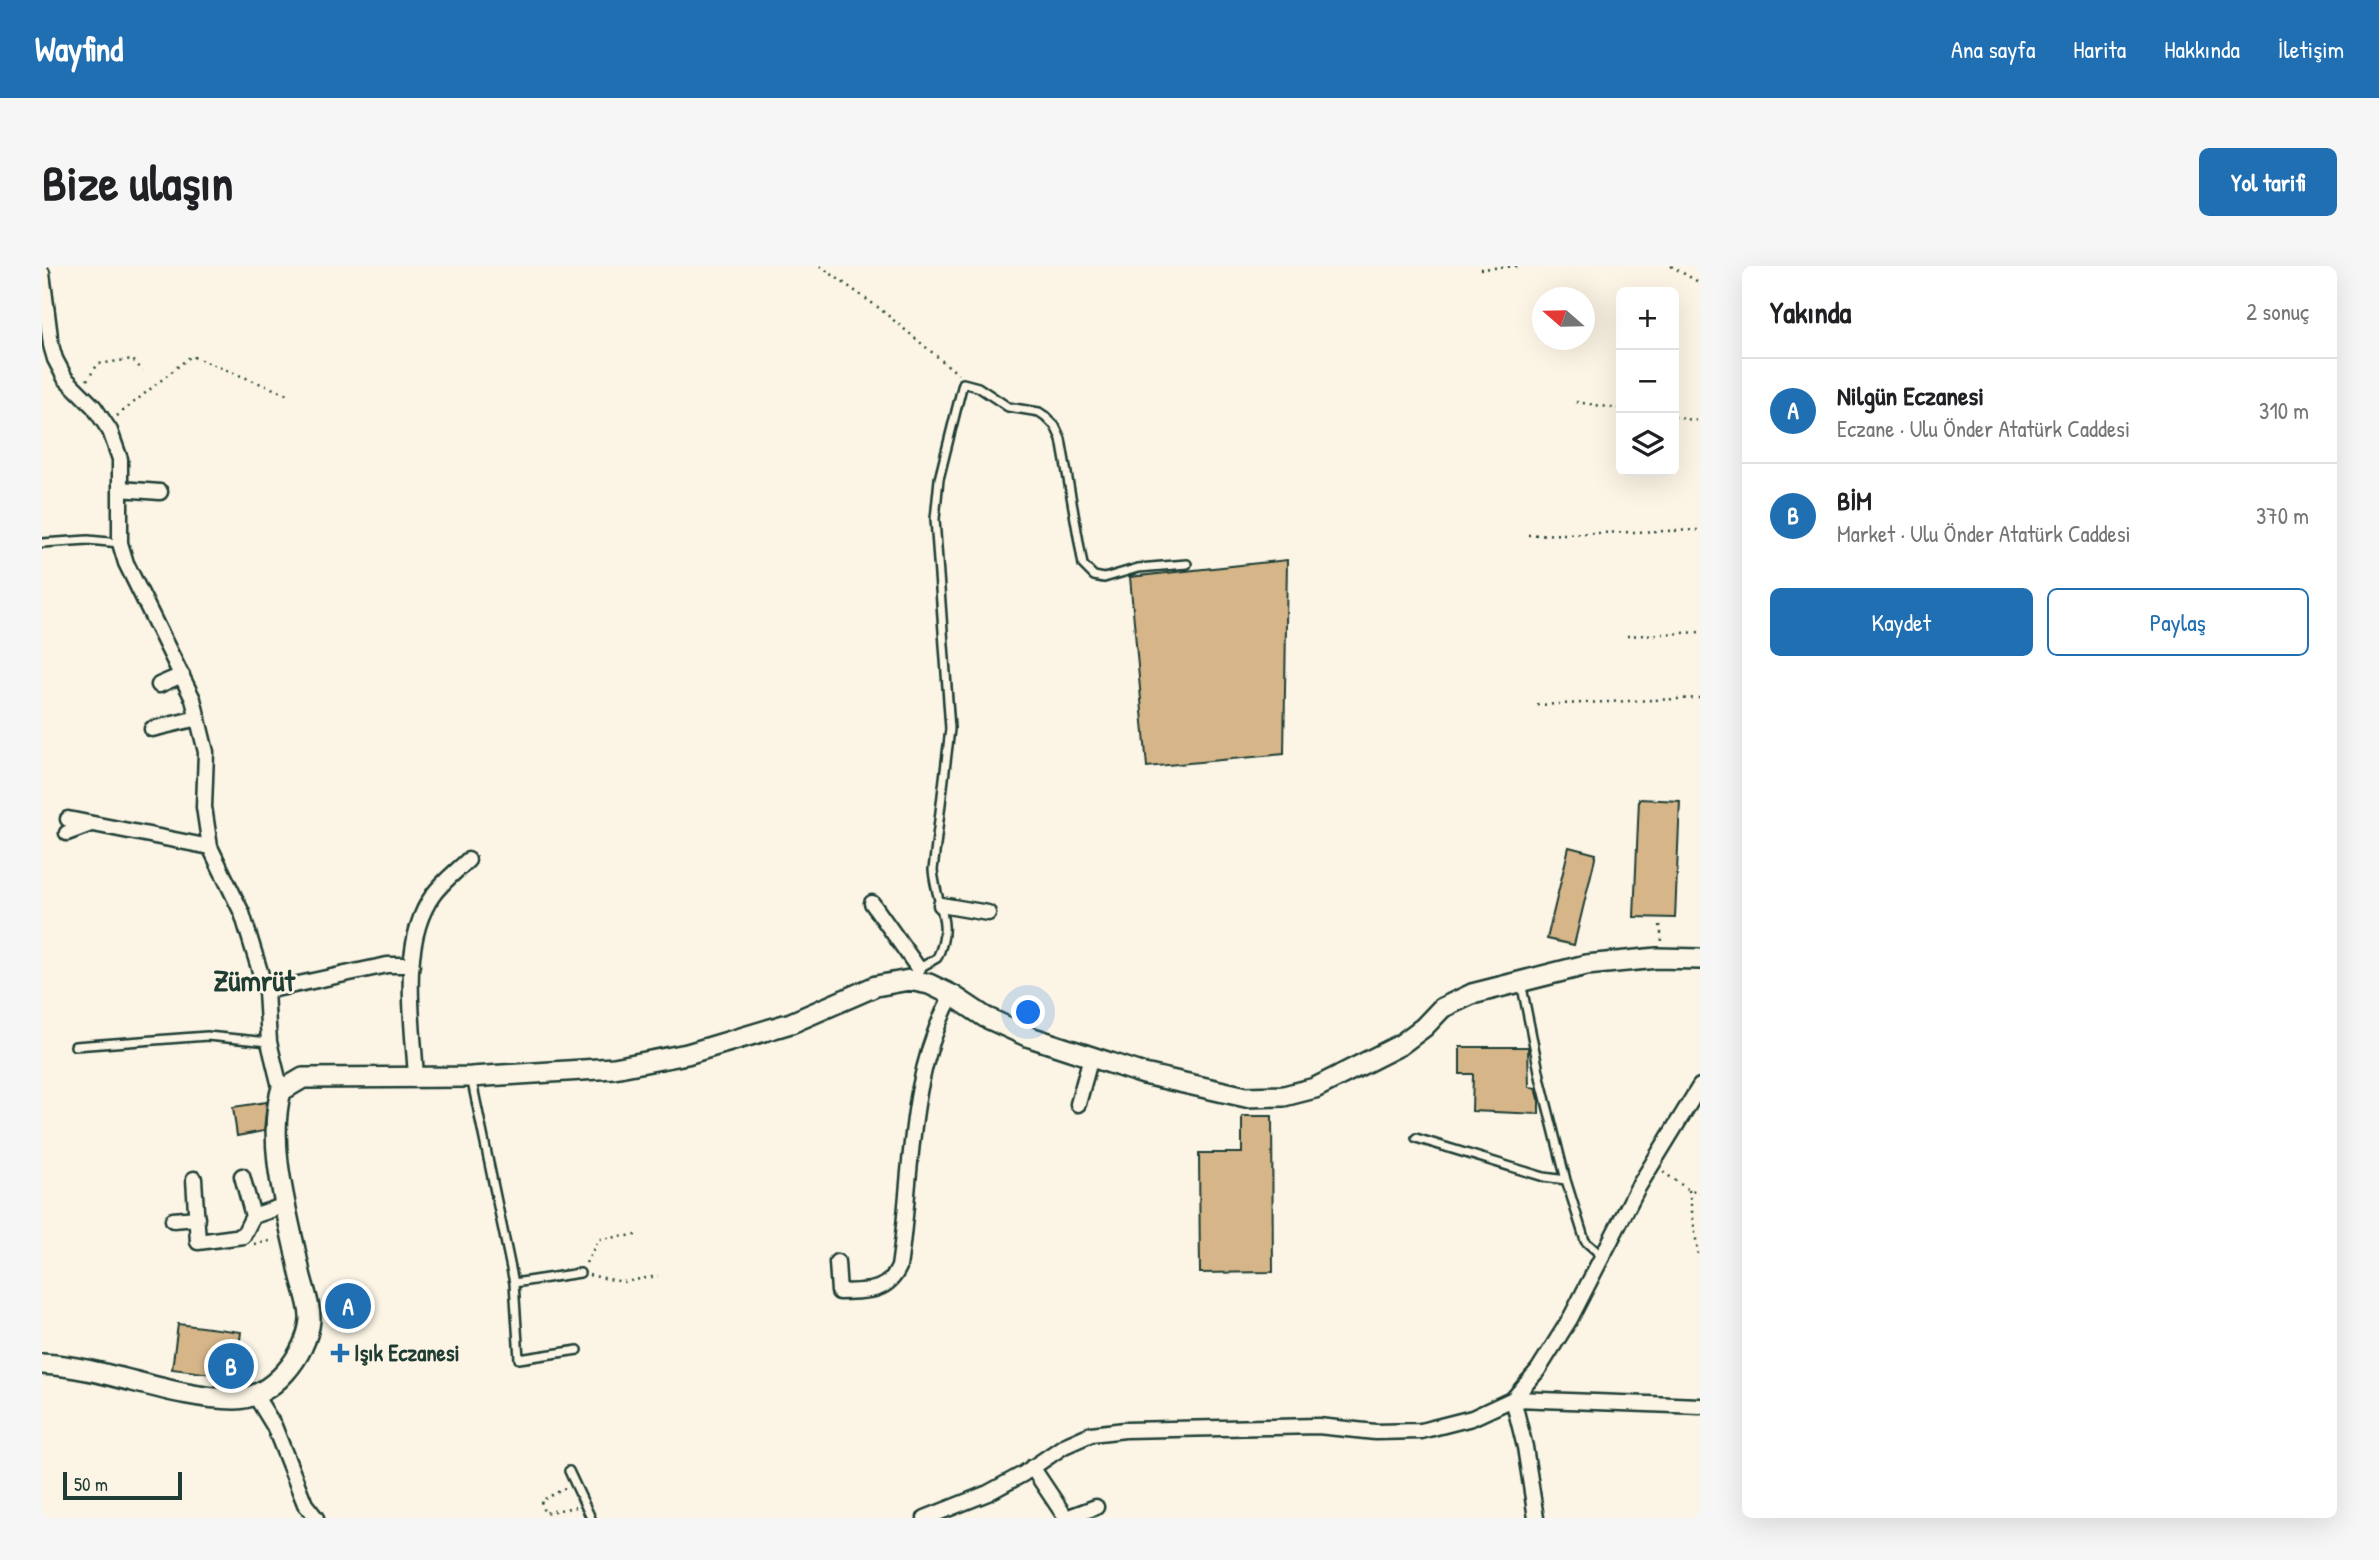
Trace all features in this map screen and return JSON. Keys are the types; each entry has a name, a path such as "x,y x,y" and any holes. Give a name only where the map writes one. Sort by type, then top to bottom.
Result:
{"street":[{"path":"42,273 47,345 65,378 94,407 106,425 120,459 120,543 126,563 182,675 198,718 206,752 204,807 210,847 242,913 266,991 268,1042 281,1091 277,1106 276,1144 310,1319 302,1349 281,1376 255,1395 237,1399 203,1396 68,1365 42,1364"},
{"path":"120,489 160,492"},
{"path":"159,685 182,675"},
{"path":"152,729 198,718"},
{"path":"68,826 92,824 210,847"},
{"path":"416,1077 412,965 423,914 433,895 468,860"},
{"path":"872,903 913,974 985,1017 1027,1036 1144,1074 1246,1097 1284,1096 1315,1088 1401,1045 1424,1027 1442,1007 1472,994 1586,965 1657,958 1700,959"},
{"path":"941,905 988,913"},
{"path":"266,991 387,965 412,965"},
{"path":"281,1091 303,1078 471,1077 614,1068 687,1054 791,1023 876,986 913,974"},
{"path":"837,1262 839,1292 874,1291 893,1279 899,1267 911,1139 922,1073 938,1024 952,995"},
{"path":"1078,1104 1091,1057"},
{"path":"925,1518 988,1493 1064,1446 1091,1434 1125,1430 1318,1426 1375,1432 1420,1431 1472,1418 1513,1399 1538,1370 1563,1329 1652,1164 1700,1086"},
{"path":"194,1178 198,1242 243,1236 253,1216 242,1176"},
{"path":"253,1216 286,1205"},
{"path":"173,1220 197,1218"},
{"path":"255,1395 274,1426 305,1504 316,1518"},
{"path":"1513,1399 1700,1406"},
{"path":"1513,1399 1525,1447 1535,1518"},
{"path":"1032,1467 1066,1518 1096,1507"}],"lane":[{"path":"913,974 937,958 942,948 945,926 933,880 933,856 950,729 934,519 939,479 963,383 978,387 1008,407 1039,412 1055,426 1061,439 1083,565 1090,573 1104,578 1139,568 1187,564"},
{"path":"42,543 88,540 120,543"},
{"path":"1521,981 1541,1081 1566,1180 1585,1241 1602,1256"},
{"path":"75,1046 207,1036 268,1042"},
{"path":"471,1077 514,1283 519,1359 578,1350"},
{"path":"1416,1138 1544,1177 1566,1180"},
{"path":"514,1283 580,1273"},
{"path":"569,1471 591,1518"}],"path":[{"path":"820,266 879,308 956,371 963,383"},
{"path":"1480,269 1519,266"},
{"path":"1671,266 1700,283"},
{"path":"106,425 191,355 289,395"},
{"path":"79,391 98,364 132,359 143,371"},
{"path":"1576,402 1616,408"},
{"path":"1679,418 1700,421"},
{"path":"1528,535 1700,530"},
{"path":"1627,636 1700,632"},
{"path":"1537,705 1700,698"},
{"path":"1652,1164 1689,1191 1700,1192"},
{"path":"1689,1191 1698,1254"},
{"path":"636,1236 599,1239 580,1273 623,1282 659,1276"},
{"path":"574,1483 541,1501 544,1513 585,1506"}],"building":[{"path":"1287,560 1284,754 1147,767 1130,577"},
{"path":"1639,799 1680,801 1675,918 1634,917"},
{"path":"1569,847 1596,854 1574,945 1547,939"},
{"path":"1460,1047 1528,1047 1529,1087 1536,1088 1539,1114 1472,1111 1473,1074 1460,1074"},
{"path":"267,1102 264,1131 237,1136 233,1107"},
{"path":"1242,1116 1272,1116 1273,1272 1200,1273 1199,1153 1242,1153"},
{"path":"178,1324 241,1332 235,1377 172,1369"}],"place":[{"name":"Nilgün Eczanesi","path":"348,1306"},
{"name":"Işık Eczanesi","path":"340,1353"},
{"name":"BİM","path":"231,1366"}],"district":[{"name":"Zümrüt","path":"254,981"}]}
